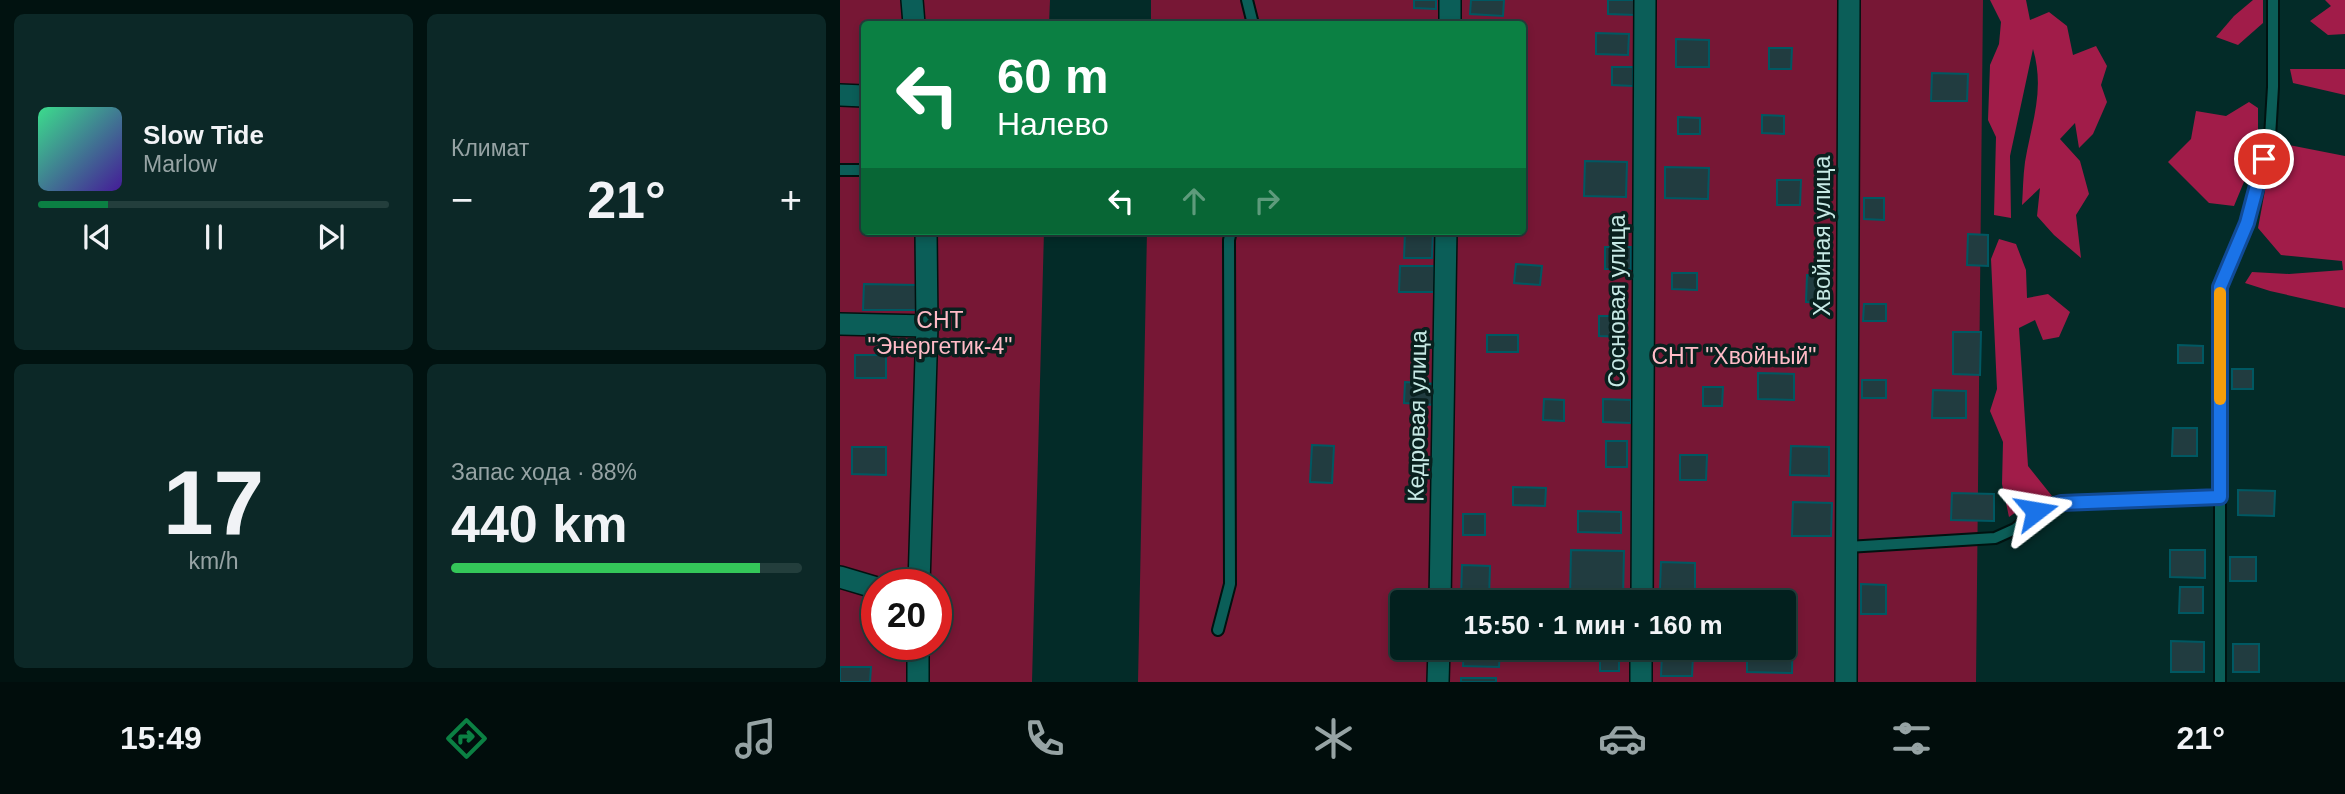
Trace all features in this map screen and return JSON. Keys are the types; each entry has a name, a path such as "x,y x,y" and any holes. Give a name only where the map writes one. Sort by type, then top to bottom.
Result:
{"street":[{"path":"912,0 914,21"},
{"path":"1450,0 1450,21"},
{"name":"Сосновая улица","path":"1642,590 1645,0"},
{"name":"Хвойная улица","path":"1846,682 1849,0"},
{"path":"840,95 861,96"},
{"path":"919,569 927,326 926,235"},
{"name":"Кедровая улица","path":"1440,590 1446,235"},
{"path":"840,324 927,326"},
{"path":"840,577 861,583"},
{"path":"918,660 918,682"},
{"path":"1438,682 1439,660"},
{"path":"1641,682 1642,660"}],"lane":[{"path":"1247,0 1252,21"},
{"path":"2220,682 2220,287 2247,223 2270,137 2273,0"},
{"path":"840,170 861,170"},
{"path":"1218,629 1230,584 1230,235"},
{"path":"1847,547 1995,538 2015,529 2036,511 2061,503 2220,497"}],"green space":[{"name":"СНТ \"Энергетик-4\"","path":"840,0 1050,0 1049,21 861,21 861,235 1044,235 1032,682 840,682"},
{"name":"СНТ \"Хвойный\"","path":"1151,0 1983,0 1976,682 1138,682 1147,235 1526,235 1526,21 1151,21"}],"shaded area":[{"path":"1990,0 2026,0 2030,20 2049,12 2067,26 2073,55 2096,46 2107,66 2101,85 2107,102 2093,134 2079,148 2075,123 2060,139 2080,161 2089,194 2076,215 2081,258 2037,216 2040,188 2022,205 2025,162 2038,92 2033,49 2010,156 2011,218 1994,215 1996,137 1988,120 1990,65 1999,44 2001,22"},
{"path":"2253,0 2263,0 2263,23 2238,45 2216,37 2234,16"},
{"path":"2325,0 2345,0 2345,34 2328,35 2310,21 2331,6"},
{"path":"2290,69 2345,69 2345,95 2293,83"},
{"path":"2249,102 2258,108 2258,148 2234,206 2209,203 2168,162 2191,139 2196,111 2226,116"},
{"path":"2289,145 2345,156 2345,308 2245,283 2252,272 2289,274 2343,270 2342,261 2281,255 2258,228 2269,169"},
{"path":"1999,239 2016,244 2026,270 2027,298 2048,294 2070,312 2059,337 2043,340 2035,320 2019,328 2028,466 2052,496 2029,503 2009,517 2002,484 2003,442 1990,411 1997,389 1991,259"}],"building":[{"path":"1414,0 1436,0 1436,9 1414,8"},
{"path":"1471,0 1504,0 1503,16 1470,14"},
{"path":"1608,0 1636,0 1635,15 1608,14"},
{"path":"1596,33 1629,34 1628,55 1596,54"},
{"path":"1676,39 1709,40 1709,67 1676,67"},
{"path":"1769,48 1792,48 1791,69 1769,69"},
{"path":"1612,67 1633,67 1633,86 1612,85"},
{"path":"1932,73 1968,74 1967,101 1931,101"},
{"path":"1762,115 1784,116 1784,134 1762,133"},
{"path":"1678,117 1700,118 1700,134 1678,134"},
{"path":"1585,161 1627,162 1626,197 1584,196"},
{"path":"1665,167 1709,168 1708,199 1665,198"},
{"path":"1777,180 1801,180 1800,205 1777,205"},
{"path":"1864,198 1884,198 1884,220 1864,219"},
{"path":"1968,234 1988,235 1988,266 1967,265"},
{"path":"1405,235 1433,235 1432,258 1404,258"},
{"path":"1605,247 1631,247 1631,269 1605,269"},
{"path":"1516,264 1542,266 1540,285 1514,283"},
{"path":"1400,266 1434,266 1434,292 1399,292"},
{"path":"1672,273 1697,273 1697,290 1672,289"},
{"path":"1807,275 1830,276 1830,303 1806,302"},
{"path":"864,284 916,285 916,310 863,310"},
{"path":"1864,304 1886,304 1886,321 1863,321"},
{"path":"1599,316 1627,316 1626,337 1599,336"},
{"path":"1953,332 1981,332 1980,375 1953,374"},
{"path":"1487,335 1518,335 1518,352 1487,352"},
{"path":"2178,345 2203,346 2203,363 2178,363"},
{"path":"855,355 886,355 886,378 855,378"},
{"path":"2232,369 2253,369 2253,389 2232,389"},
{"path":"1758,373 1794,374 1794,400 1758,399"},
{"path":"1862,380 1886,380 1886,398 1862,398"},
{"path":"1405,382 1437,384 1436,405 1404,403"},
{"path":"1703,387 1723,387 1722,406 1703,406"},
{"path":"1933,390 1966,391 1966,418 1932,418"},
{"path":"1544,399 1564,400 1564,421 1543,420"},
{"path":"1603,399 1631,400 1631,423 1603,422"},
{"path":"2173,428 2197,428 2197,456 2172,456"},
{"path":"1606,441 1627,441 1627,467 1606,467"},
{"path":"1312,445 1334,446 1332,483 1310,482"},
{"path":"1791,446 1829,447 1829,476 1790,475"},
{"path":"852,447 886,447 886,475 852,474"},
{"path":"1680,455 1707,455 1706,480 1680,480"},
{"path":"1513,487 1546,488 1545,506 1513,505"},
{"path":"2238,490 2275,491 2274,516 2238,515"},
{"path":"1952,493 1994,494 1994,521 1951,520"},
{"path":"1793,502 1832,503 1831,536 1792,536"},
{"path":"1578,511 1621,512 1621,533 1578,532"},
{"path":"1463,514 1485,514 1485,535 1463,535"},
{"path":"1571,550 1624,551 1623,590 1570,590"},
{"path":"2170,550 2205,550 2205,578 2170,577"},
{"path":"2230,557 2256,557 2256,581 2230,581"},
{"path":"1661,562 1695,563 1695,589 1660,589"},
{"path":"1462,565 1490,566 1489,590 1461,590"},
{"path":"1861,584 1886,585 1886,614 1861,614"},
{"path":"2180,587 2203,587 2203,613 2179,613"},
{"path":"2171,641 2204,642 2204,672 2171,672"},
{"path":"2233,644 2259,644 2259,672 2233,672"},
{"path":"1463,660 1499,660 1499,667 1463,666"},
{"path":"1600,660 1619,660 1619,671 1600,671"},
{"path":"1662,660 1693,660 1692,676 1661,676"},
{"path":"1747,660 1792,660 1792,673 1747,672"},
{"path":"840,667 871,667 870,682 840,682"},
{"path":"1461,678 1496,678 1496,682 1461,682"}],"slow traffic":[{"path":"2220,293 2220,399"}],"route":[{"path":"2036,511 2061,503 2220,497 2220,287 2247,223 2264,159"}]}
